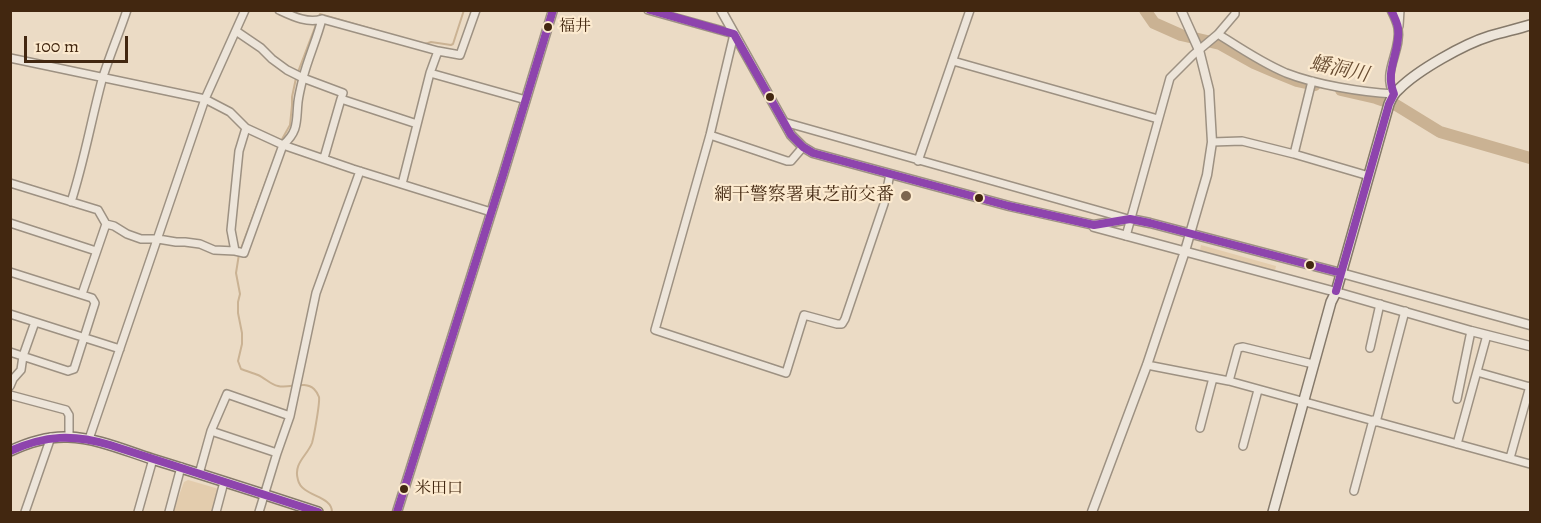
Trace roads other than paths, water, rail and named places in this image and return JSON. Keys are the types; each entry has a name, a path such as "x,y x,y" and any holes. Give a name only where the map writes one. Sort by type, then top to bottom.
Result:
{"main road":[{"path":"1273,513 1313,364 1392,99 1406,83 1462,47 1489,36 1530,26"},
{"path":"10,451 28,442 51,437 89,439 318,513"}],"street":[{"path":"71,202 103,78 127,10"},
{"path":"279,10 297,18 315,21 322,19 460,55 476,10"},
{"path":"397,513 553,10"},
{"path":"648,10 734,34"},
{"path":"721,10 791,135 813,153 1009,206 1094,225 1130,219"},
{"path":"918,161 970,10"},
{"path":"1092,513 1147,365 1206,182 1212,142 1209,90 1181,10"},
{"path":"1126,236 1170,78 1218,34 1235,10"},
{"path":"1391,10 1399,30"},
{"path":"1218,34 1262,62 1286,73 1312,81 1372,92 1392,99 1389,82 1399,30 1400,10"},
{"path":"89,439 205,99 244,11"},
{"path":"10,183 98,210 106,224 141,239 200,244 214,250 244,253 280,144 290,139 295,131 302,78 322,19"},
{"path":"236,31 293,73 343,93 324,158"},
{"path":"734,34 710,135 655,330 786,373 804,315 837,324 843,324 846,319 884,204 890,174"},
{"path":"402,184 430,73 438,51"},
{"path":"10,58 205,99 230,112 246,128 280,144 491,212"},
{"path":"953,61 1158,119"},
{"path":"430,73 526,100"},
{"path":"1294,154 1312,81"},
{"path":"341,99 417,124"},
{"path":"784,122 1130,219 1341,273 1530,325"},
{"path":"238,251 231,230 239,151 246,128"},
{"path":"710,135 787,161 791,161 803,147"},
{"path":"1212,142 1242,141 1369,176"},
{"path":"259,513 290,416 316,293 360,171"},
{"path":"1076,221 1530,346"},
{"path":"10,223 96,251"},
{"path":"82,294 106,224"},
{"path":"10,272 82,294 92,298 95,303 74,369 68,371 10,352"},
{"path":"1370,348 1380,304"},
{"path":"1354,491 1406,311"},
{"path":"10,314 120,349"},
{"path":"10,386 21,370 34,322"},
{"path":"1457,399 1471,331"},
{"path":"1457,444 1487,335"},
{"path":"1229,381 1238,348 1243,347 1313,364"},
{"path":"1147,365 1229,381 1530,464"},
{"path":"1477,372 1530,387 1510,458"},
{"path":"1200,428 1213,378"},
{"path":"1243,446 1258,390"},
{"path":"200,474 211,431 227,394 290,416"},
{"path":"10,395 66,410 69,415 69,437"},
{"path":"211,431 277,453"},
{"path":"25,513 51,437"},
{"path":"138,513 153,459"},
{"path":"169,513 181,467"},
{"path":"216,513 224,482"}],"waterway":[{"path":"425,44 431,42 453,44 464,10"},
{"name":"蟠洞川","path":"1145,10 1154,23 1181,35 1220,44 1254,63 1297,81 1315,85"},
{"path":"298,72 320,14 379,31"},
{"path":"281,141 290,125 296,78"},
{"name":"蟠洞川","path":"1341,90 1396,105 1440,132 1530,158"},
{"path":"279,146 239,254 236,273 240,294 238,313 242,344 238,361 241,369 258,375 275,385 282,387 306,385 317,393 319,400 313,439 299,464 297,474 301,486 327,502 332,512"}],"place":[{"name":"福井","path":"548,27"},
{"name":"網干警察署東芝前交番","path":"906,196"},
{"name":"米田口","path":"404,489"}]}
